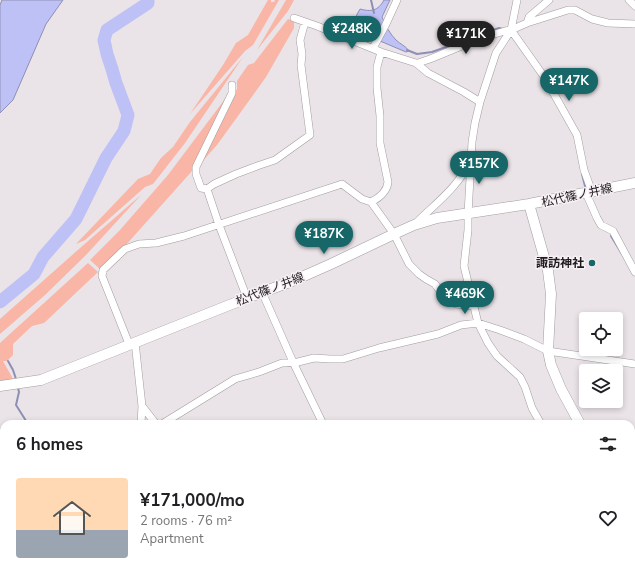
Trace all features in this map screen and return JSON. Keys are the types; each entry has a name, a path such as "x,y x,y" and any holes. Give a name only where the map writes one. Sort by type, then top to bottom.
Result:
{"main road":[{"name":"松代篠ノ井線","path":"0,386 40,380 295,280 414,225 437,218 529,204 635,183"},
{"path":"529,204 548,271 551,294 548,351 551,365 561,389 578,420"}],"street":[{"path":"374,46 397,0"},
{"path":"517,0 511,30 496,54 480,102 472,142 468,230 464,266 478,323 488,343 497,356 520,377 532,408 539,420"},
{"path":"527,23 528,17 549,0"},
{"path":"629,0 635,6"},
{"path":"418,64 481,38 511,30 527,23 568,10 575,10 592,19 608,23 635,24"},
{"path":"294,18 374,46 381,52 418,64 428,73 480,102"},
{"path":"207,189 214,184 236,174 275,160 310,135 301,65 302,54 300,40 305,22"},
{"path":"511,30 545,78 577,135 589,192 597,218 601,225 612,231 635,272"},
{"path":"371,202 379,198 387,188 388,182 380,143 380,116 377,88 377,67 381,52"},
{"path":"207,189 202,188 196,174 196,167 232,93 232,85"},
{"path":"414,225 446,196 468,165 472,156"},
{"path":"141,420 142,406 132,343 102,276 103,270 125,249 138,244 156,243 220,225 342,184 362,199 371,202 394,234 408,264 419,274 435,284 442,294 456,304 474,306"},
{"path":"207,189 247,298"},
{"path":"262,292 320,420"},
{"path":"168,420 235,379 282,363 298,362 314,358 343,358 438,334 461,325 478,323 524,339 548,351 635,364"},
{"path":"142,406 153,420"}],"shaded area":[{"path":"268,0 274,2 275,0 279,0 253,45 245,51 190,114 236,43 248,35"},
{"path":"286,0 294,0 288,11 257,50"},
{"path":"288,19 294,21 294,28 266,77 217,145 200,164 237,89 237,81 248,65 254,63"},
{"path":"243,57 185,143 153,184 145,187 85,240 76,244 138,179 150,174 161,158 173,147 190,122"},
{"path":"228,95 192,171 125,246 101,270 90,260 120,230 168,175"},
{"path":"141,195 86,255 45,295 0,334 0,319"},
{"path":"88,263 98,272 44,323 32,326 13,344 13,355 7,361 3,361 13,379 0,382 0,343"}],"water":[{"path":"2,0 63,0 46,24 13,100 0,113 0,5"},
{"path":"384,0 390,0 382,17 394,38 409,51 406,52 380,41 373,41 361,37 362,35 349,29 360,9 374,10 382,4"}],"waterway":[{"path":"0,302 34,274 43,257 76,219 106,158 124,131 128,115 116,83 104,40 107,30 148,3 148,0"},
{"path":"371,0 374,13"},
{"path":"407,50 417,54 432,52 499,28 503,29"},
{"path":"582,174 585,186"},
{"path":"611,236 622,254"},
{"path":"8,361 16,379"},
{"path":"18,388 19,392 16,405 25,420"}],"place":[{"name":"諏訪神社","path":"592,263"}]}
